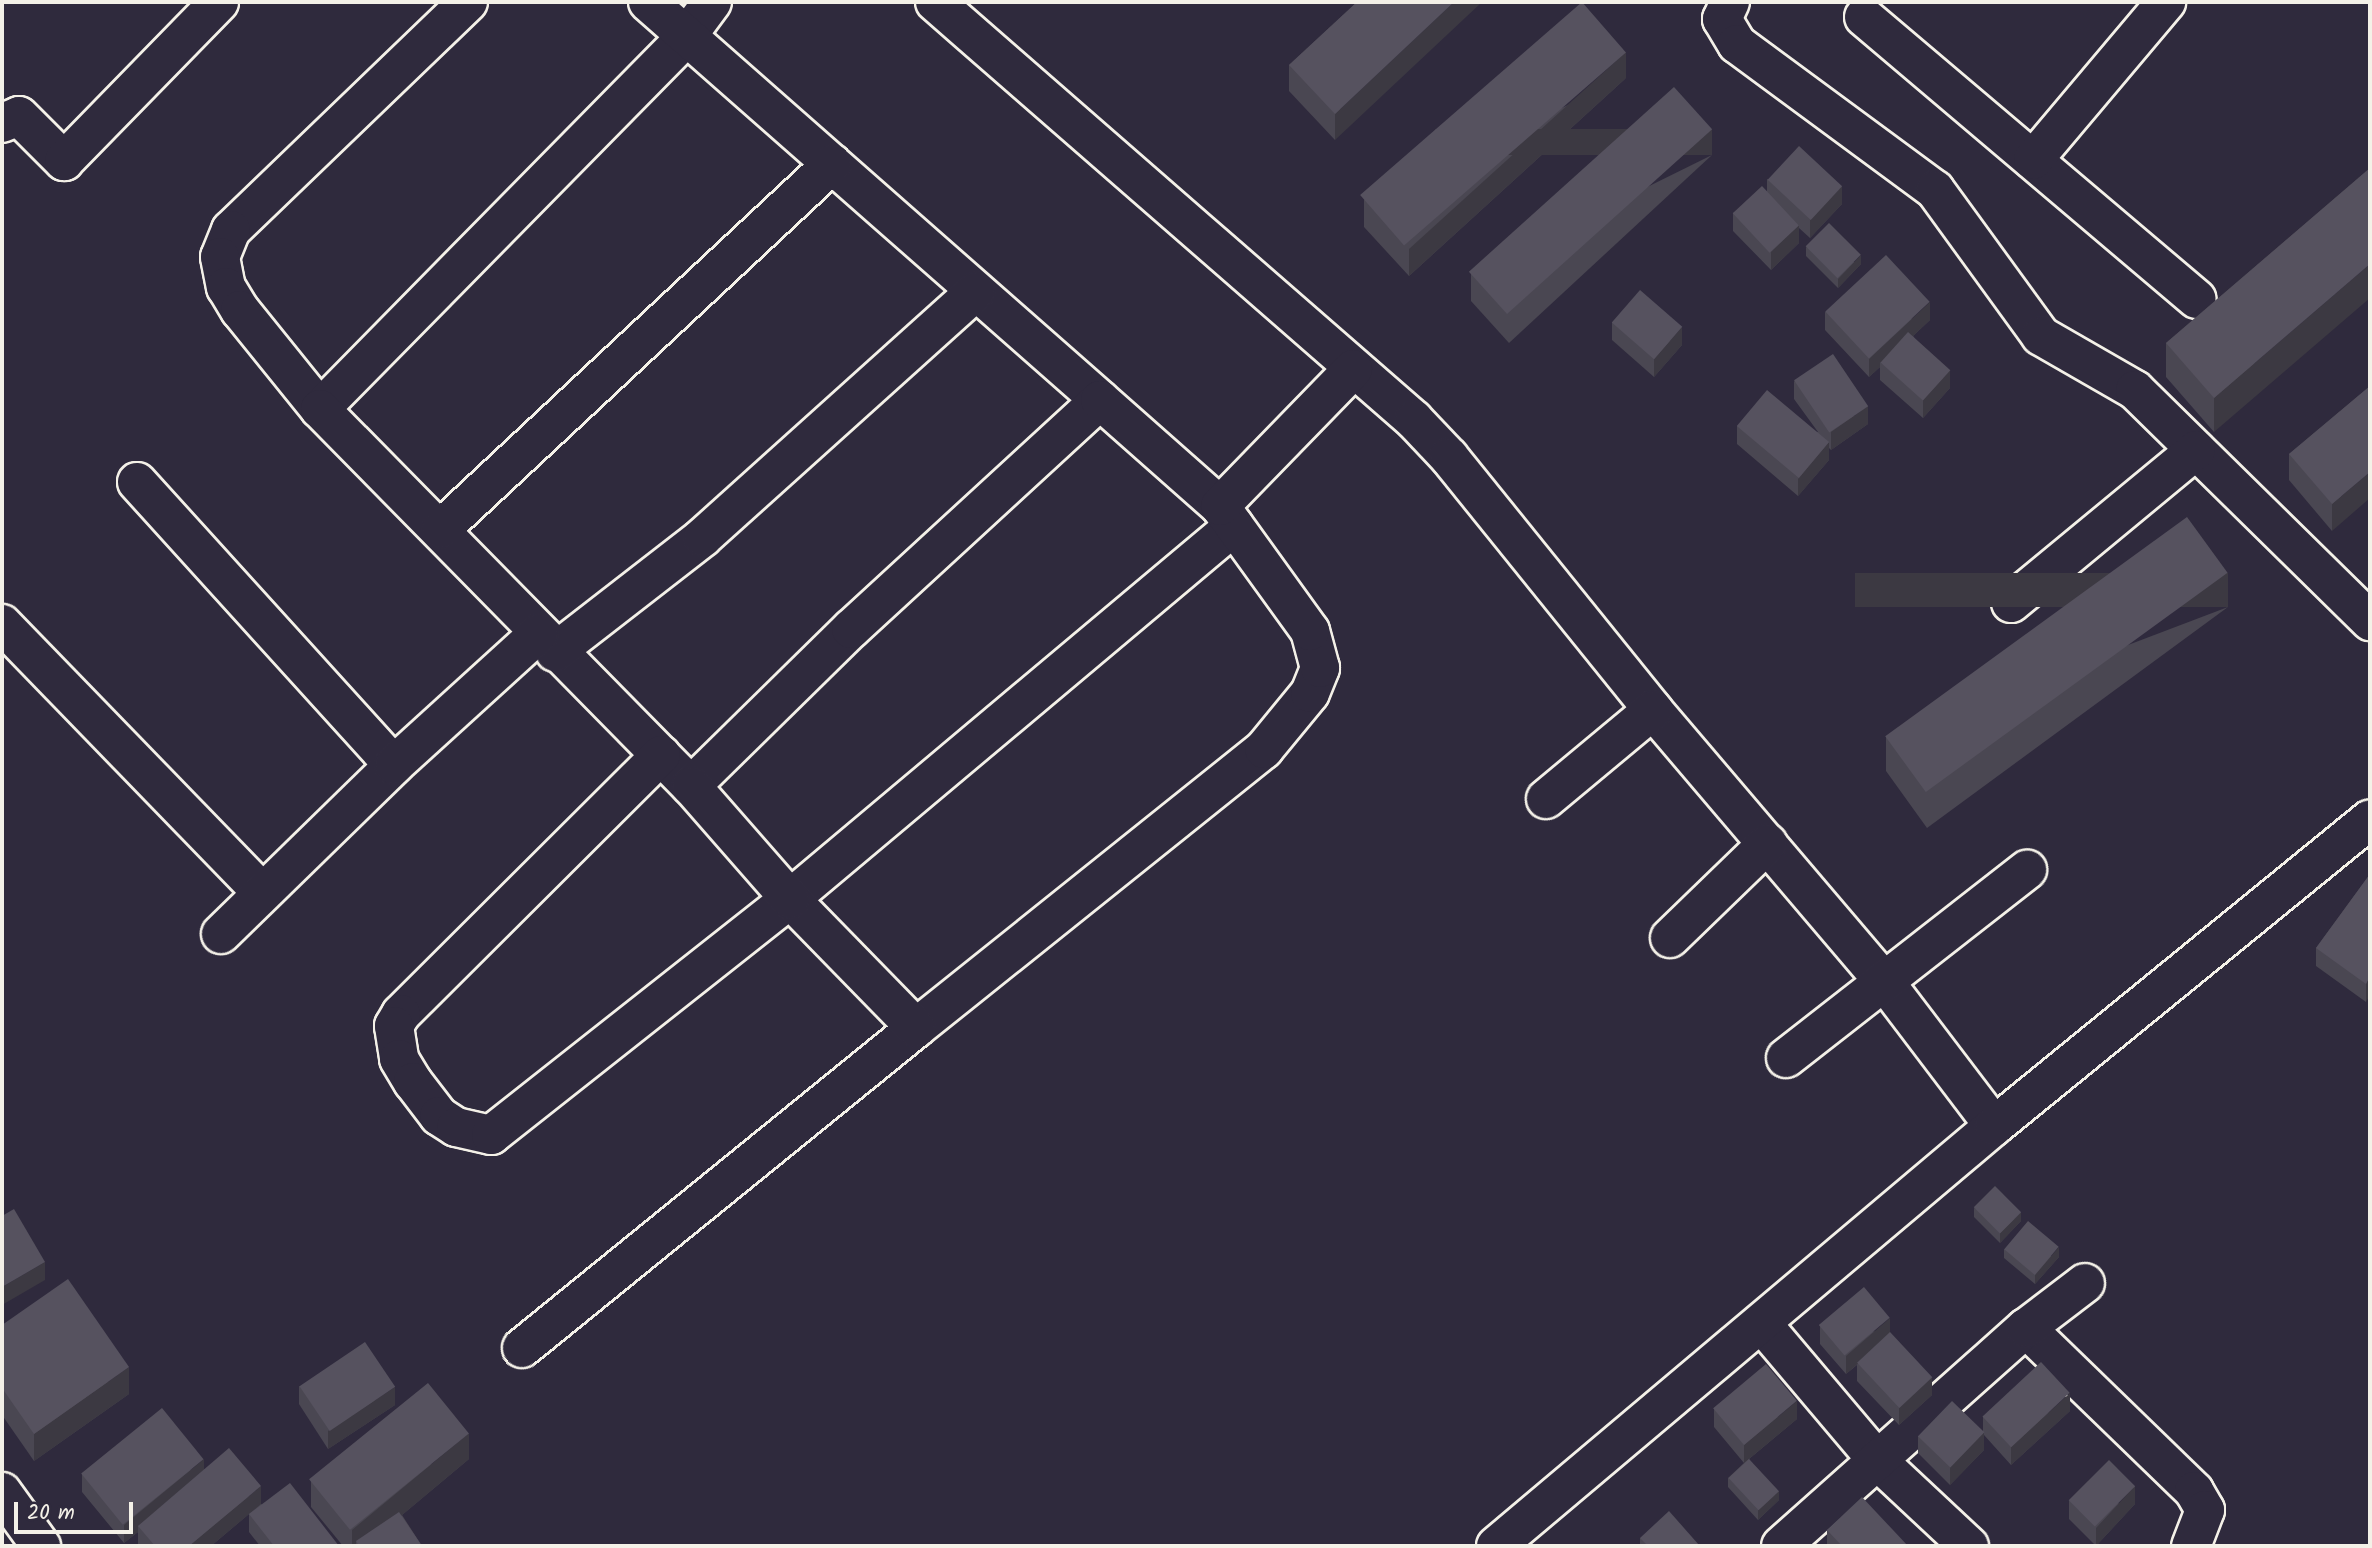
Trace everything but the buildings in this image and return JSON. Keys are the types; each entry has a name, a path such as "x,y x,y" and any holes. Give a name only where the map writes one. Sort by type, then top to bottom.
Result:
{"street":[{"path":"2,123 19,116 64,161 219,2"},
{"path":"468,2 231,230 220,257 226,287 240,310 320,409 691,786 790,899 916,1028"},
{"path":"522,1349 1264,749 1310,693 1320,668 1310,631 1227,516 648,2"},
{"path":"320,409 687,36 712,2"},
{"path":"935,2 1353,369 1449,457 1653,710 1884,981 1994,1126"},
{"path":"1730,2 1722,19 1738,44 1935,190 2041,336 2121,378 2370,621"},
{"path":"2033,160 2166,2"},
{"path":"1862,7 2033,160 2197,299"},
{"path":"441,529 832,164"},
{"path":"221,934 394,765 547,642 703,537 976,291"},
{"path":"661,755 401,1014 394,1026 399,1059 439,1116 468,1132 491,1135 790,899 1227,516 1353,369"},
{"path":"691,786 851,629 1100,401"},
{"path":"2011,603 2196,450"},
{"path":"137,482 394,765"},
{"path":"7,640 262,892"},
{"path":"1546,799 1653,710"},
{"path":"1496,1546 1763,1325 1994,1126 2370,819"},
{"path":"1670,938 1768,843"},
{"path":"1786,1058 2027,870"},
{"path":"1781,1546 2026,1328 2085,1283"},
{"path":"1763,1325 1877,1460 1969,1546"},
{"path":"2026,1328 2194,1490 2205,1510 2190,1546"},
{"path":"2,1492 41,1546"}]}
